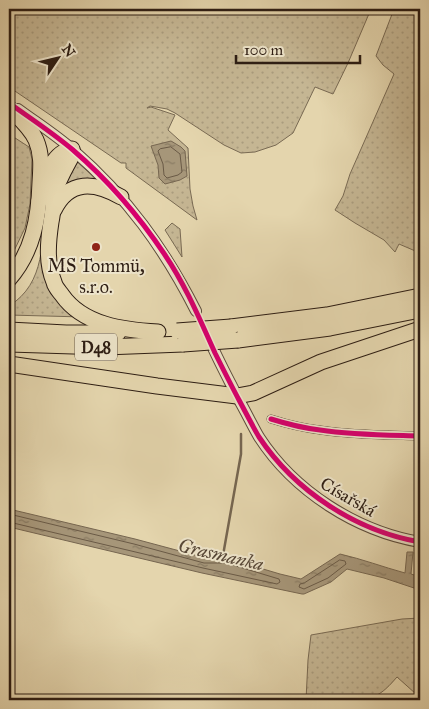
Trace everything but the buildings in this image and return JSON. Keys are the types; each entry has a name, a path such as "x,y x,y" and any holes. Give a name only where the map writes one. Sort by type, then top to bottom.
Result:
{"highway":[{"path":"9,108 30,130 38,146 41,161 37,218 29,246 21,263 9,279"},
{"path":"39,202 50,168 63,152 72,149 72,154 60,178 54,196 48,261 54,283 68,303 87,318 131,330 158,332"},
{"path":"53,211 65,194 81,186 90,185 98,187 121,197"},
{"name":"D48","path":"234,333 420,296"},
{"name":"D48","path":"9,344 105,347 234,333 330,328 420,310"},
{"path":"9,364 237,396 253,393 321,362 420,329"},
{"name":"D48","path":"9,330 86,333 158,332 180,338"}],"street":[{"path":"9,103 72,149 96,170 121,197 141,221 166,258 196,311"},
{"name":"Císařská","path":"206,333 259,437 301,484 351,519 414,541"},
{"path":"271,419 293,425 344,433 420,436"}],"shaded area":[{"path":"9,9 371,9 333,94 315,87 293,133 276,145 255,152 241,153 224,145 167,109 150,106 147,108 151,107 175,115 168,130 188,148 190,189 197,220 126,168 126,163 121,163 9,87"},
{"path":"394,9 420,9 420,253 399,244 395,252 384,240 335,210 343,196 350,174 394,74 376,56"},
{"path":"9,134 29,147 32,159 30,204 25,228 9,259"},
{"path":"75,160 95,178 62,187"},
{"path":"45,202 45,263 83,317 9,315 9,306 30,285 36,273 42,246"},
{"path":"172,223 180,229 182,257 165,230"},
{"path":"420,618 420,700 416,700 416,694 397,677 380,693 366,699 349,701 306,700 311,635 402,619"}],"water":[{"path":"171,141 185,151 187,176 165,184 159,178 158,165 151,146"},
{"path":"9,509 206,558 226,558 301,579 340,554 405,573 407,552 413,552 411,574 420,577 420,590 384,578 347,569 331,582 302,594 202,573 9,527"}],"waterway":[{"name":"Grasmanka","path":"222,561 241,454 241,434"}],"cycle path":[{"path":"9,103 73,150 111,187 145,226 180,279 215,353 259,437 290,475 329,506 350,518 396,537 420,542"},
{"path":"271,419 301,427 332,432 420,436"}],"place":[{"name":"MS Tommü, s.r.o.","path":"96,247"}]}
